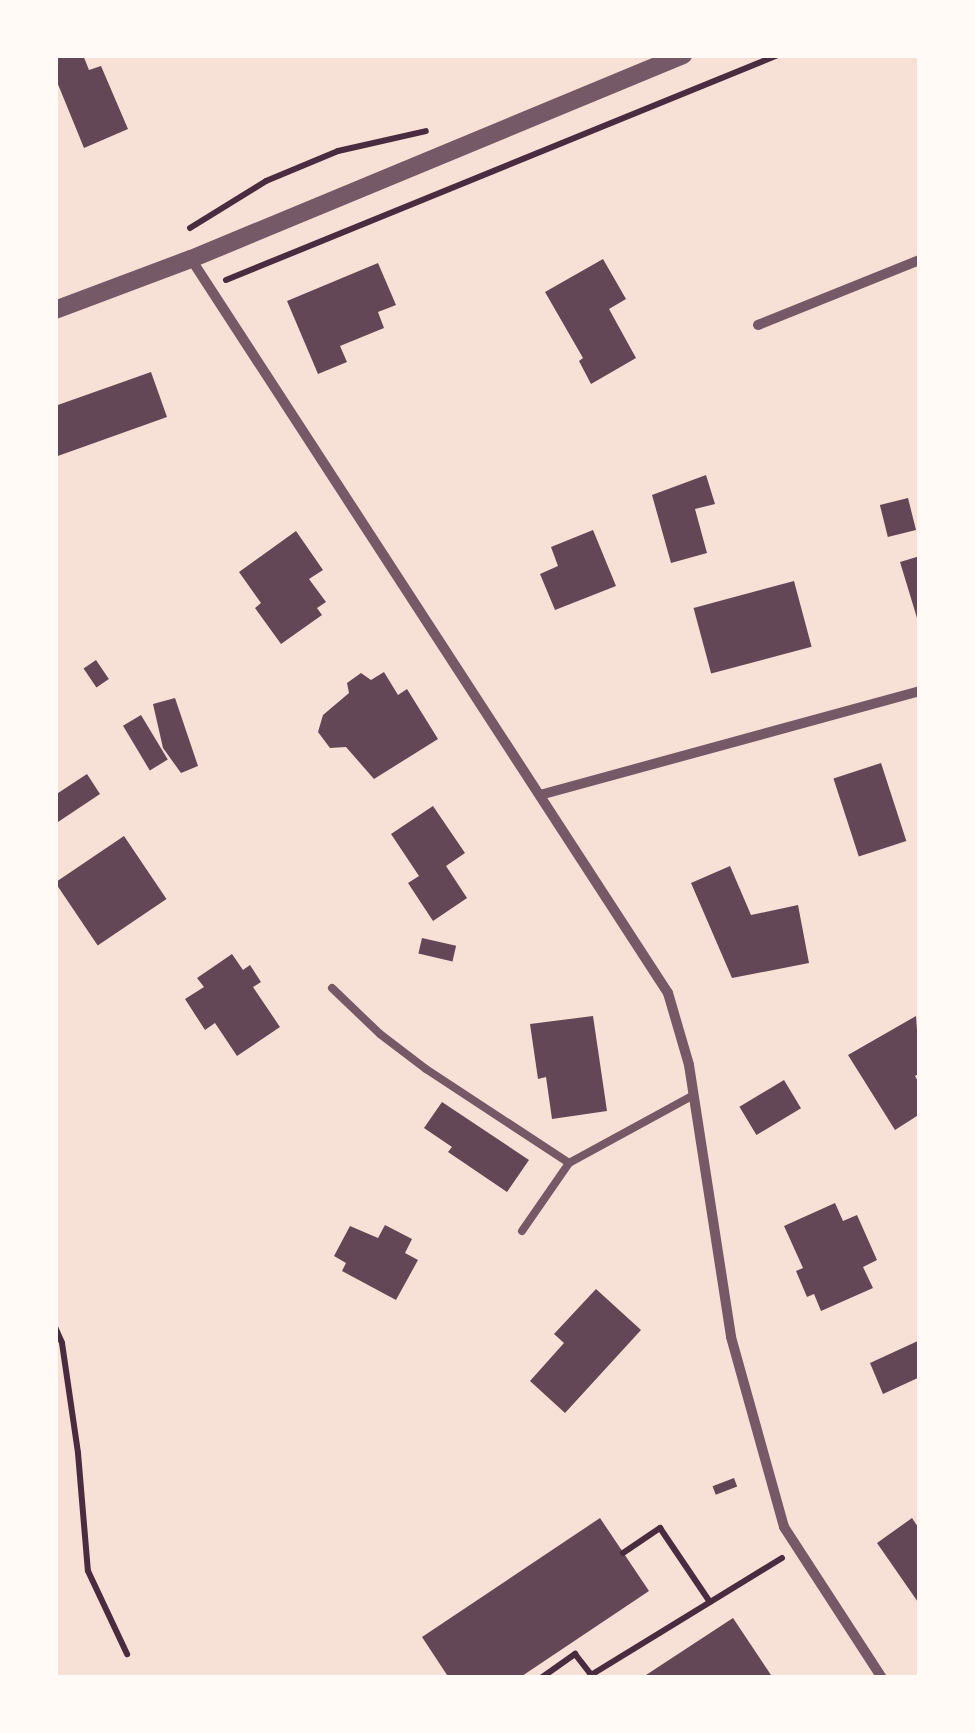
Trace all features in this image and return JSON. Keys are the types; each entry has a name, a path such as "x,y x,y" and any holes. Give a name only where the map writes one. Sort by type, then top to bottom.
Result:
{"street":[{"path":"55,310 191,259 682,55"},
{"path":"191,259 668,992 683,1033 731,1338 784,1527 795,1551 882,1678"},
{"path":"758,325 920,260"},
{"path":"540,795 920,692"}],"lane":[{"path":"332,988 380,1034 426,1068 569,1163"},
{"path":"522,1231 569,1163 692,1096"}],"path":[{"path":"210,286 291,257 778,55"},
{"path":"55,1327 62,1344 78,1453 88,1571 127,1654"},
{"path":"624,1553 660,1528 710,1602"},
{"path":"541,1678 575,1654 592,1676 795,1551"}],"building":[{"path":"55,55 83,55 89,70 101,66 128,129 84,148 55,77"},
{"path":"603,259 626,299 609,309 636,358 591,384 579,361 583,358 545,292"},
{"path":"378,263 396,305 378,312 384,328 340,346 347,362 318,374 287,301"},
{"path":"151,372 167,417 55,457 55,406"},
{"path":"706,475 715,504 695,509 707,553 671,563 652,495"},
{"path":"908,498 916,530 888,537 880,505"},
{"path":"593,530 616,586 555,610 540,574 558,566 551,547"},
{"path":"296,531 323,570 309,579 326,602 317,608 322,615 281,644 255,608 261,603 239,572"},
{"path":"920,556 920,617 917,618 900,562"},
{"path":"794,581 812,647 711,674 694,608"},
{"path":"96,660 109,679 96,687 84,668"},
{"path":"384,672 398,695 407,689 438,739 374,779 346,747 330,748 318,732 323,715 349,693 347,683 361,673 371,680"},
{"path":"175,698 198,766 181,773 163,748 153,704"},
{"path":"141,715 168,760 150,770 123,726"},
{"path":"881,763 906,841 859,856 833,778"},
{"path":"87,774 100,794 55,824 55,795"},
{"path":"433,806 465,853 446,866 467,898 433,921 408,883 419,876 391,834"},
{"path":"124,836 166,899 98,945 55,882"},
{"path":"730,866 751,915 798,905 809,963 732,978 691,883"},
{"path":"422,938 456,946 453,961 418,954"},
{"path":"232,954 243,970 250,965 261,982 253,987 280,1027 237,1056 215,1023 205,1030 185,999 204,987 197,978"},
{"path":"593,1016 607,1111 552,1119 546,1077 538,1079 530,1024"},
{"path":"916,1016 920,1073 915,1076 920,1085 920,1114 895,1130 848,1055"},
{"path":"784,1080 801,1108 756,1135 739,1107"},
{"path":"442,1102 529,1160 507,1192 448,1152 452,1147 424,1128"},
{"path":"835,1203 843,1221 857,1215 877,1260 863,1267 873,1288 821,1311 814,1294 807,1297 796,1271 803,1268 784,1226"},
{"path":"385,1225 412,1239 405,1253 418,1260 396,1300 342,1271 346,1263 334,1256 350,1226 378,1238"},
{"path":"596,1289 641,1330 565,1413 530,1381 564,1343 554,1334"},
{"path":"920,1340 920,1377 883,1394 870,1363"},
{"path":"734,1478 737,1486 716,1495 713,1486"},
{"path":"600,1518 649,1591 519,1678 449,1678 422,1637"},
{"path":"912,1518 920,1530 920,1605 877,1543"},
{"path":"733,1618 773,1678 648,1678 646,1675"}]}
